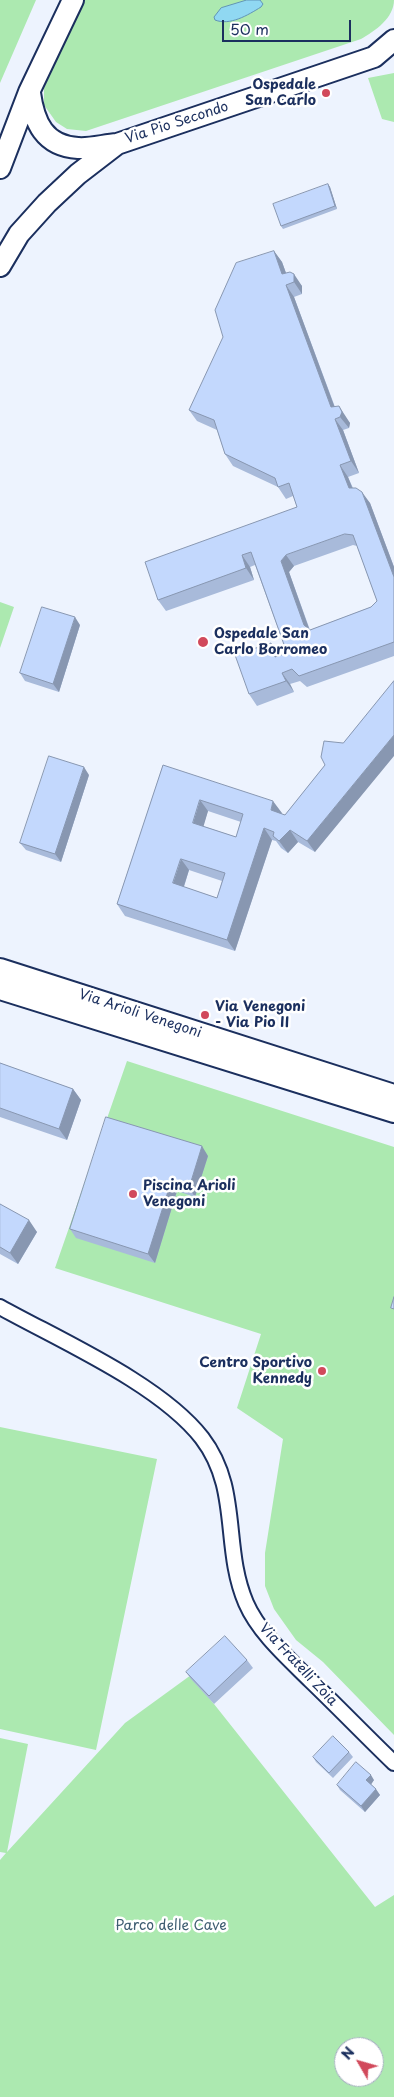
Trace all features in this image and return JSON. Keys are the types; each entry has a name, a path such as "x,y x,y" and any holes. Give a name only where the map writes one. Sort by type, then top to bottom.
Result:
{"main road":[{"path":"0,168 30,92 72,0"},
{"name":"Via Pio Secondo","path":"0,266 19,234 47,203 78,174 117,144 374,57 394,40"},
{"path":"374,57 394,51"},
{"path":"30,92 36,123 46,134 60,143 78,148 117,144"},
{"name":"Via Arioli Venegoni","path":"0,969 394,1095"},
{"name":"Via Arioli Venegoni","path":"0,990 394,1112"}],"street":[{"name":"Via Fratelli Zoia","path":"0,1308 126,1376 181,1415 200,1436 216,1457 225,1484 234,1563 246,1605 257,1622 286,1656 394,1764"}],"green space":[{"path":"0,0 36,0 0,83"},
{"path":"84,0 394,0 391,13 383,23 361,39 86,131 67,129 56,122 44,105 44,88"},
{"path":"394,73 394,122 382,119 368,78"},
{"path":"0,602 14,607 0,648"},
{"name":"Centro Sportivo Kennedy","path":"127,1061 394,1147 394,1735 323,1662 296,1640 274,1609 265,1586 265,1553 283,1439 237,1408 261,1334 55,1268"},
{"path":"0,1427 157,1459 96,1750 0,1729"},
{"name":"Parco delle Cave","path":"191,1675 192,1679 214,1704 375,1907 394,1895 394,2097 0,2097 0,1860 6,1853 0,1852 0,1738 28,1744 7,1852 125,1723"}],"water":[{"path":"247,0 260,0 263,4 256,10 233,21 215,20 214,17 221,8"}],"building":[{"path":"328,184 335,206 281,226 273,204"},
{"path":"274,251 282,274 290,272 294,274 294,282 286,285 331,407 339,406 342,412 340,417 335,419 351,461 340,465 349,488 356,488 362,492 394,577 394,642 299,676 292,669 282,673 286,681 249,694 235,655 271,643 275,657 287,653 251,552 242,555 246,568 158,600 145,562 297,507 289,483 278,487 275,478 225,454 214,420 189,410 223,337 215,310 236,263","holes":["345,534 353,535 377,601 371,607 310,630 304,625 281,561 286,555"]},
{"path":"42,607 75,617 53,684 20,673"},
{"path":"394,681 394,735 307,841 290,830 279,841 273,836 274,832 264,828 227,940 117,904 163,765 273,801 271,810 285,815 325,765 321,757 324,741 343,743","holes":["200,800 243,814 236,837 193,823","181,859 225,873 217,898 173,883"]},
{"path":"49,756 84,767 55,854 20,843"},
{"path":"0,1063 73,1089 59,1129 0,1108"},
{"name":"Piscina Arioli Venegoni","path":"106,1117 202,1146 189,1188 171,1182 148,1254 70,1229"},
{"path":"0,1204 29,1220 10,1253 0,1247"},
{"path":"394,1297 394,1309 391,1308"},
{"path":"225,1636 247,1660 209,1696 186,1672"},
{"path":"333,1736 349,1752 329,1773 313,1757"},
{"path":"356,1762 371,1775 366,1780 376,1789 361,1806 337,1785"}],"place":[{"name":"Ospedale San Carlo","path":"326,93"},
{"name":"Ospedale San Carlo Borromeo","path":"203,642"},
{"name":"Via Venegoni - Via Pio II","path":"205,1015"},
{"name":"Piscina Arioli Venegoni","path":"133,1194"},
{"name":"Centro Sportivo Kennedy","path":"322,1371"}]}
